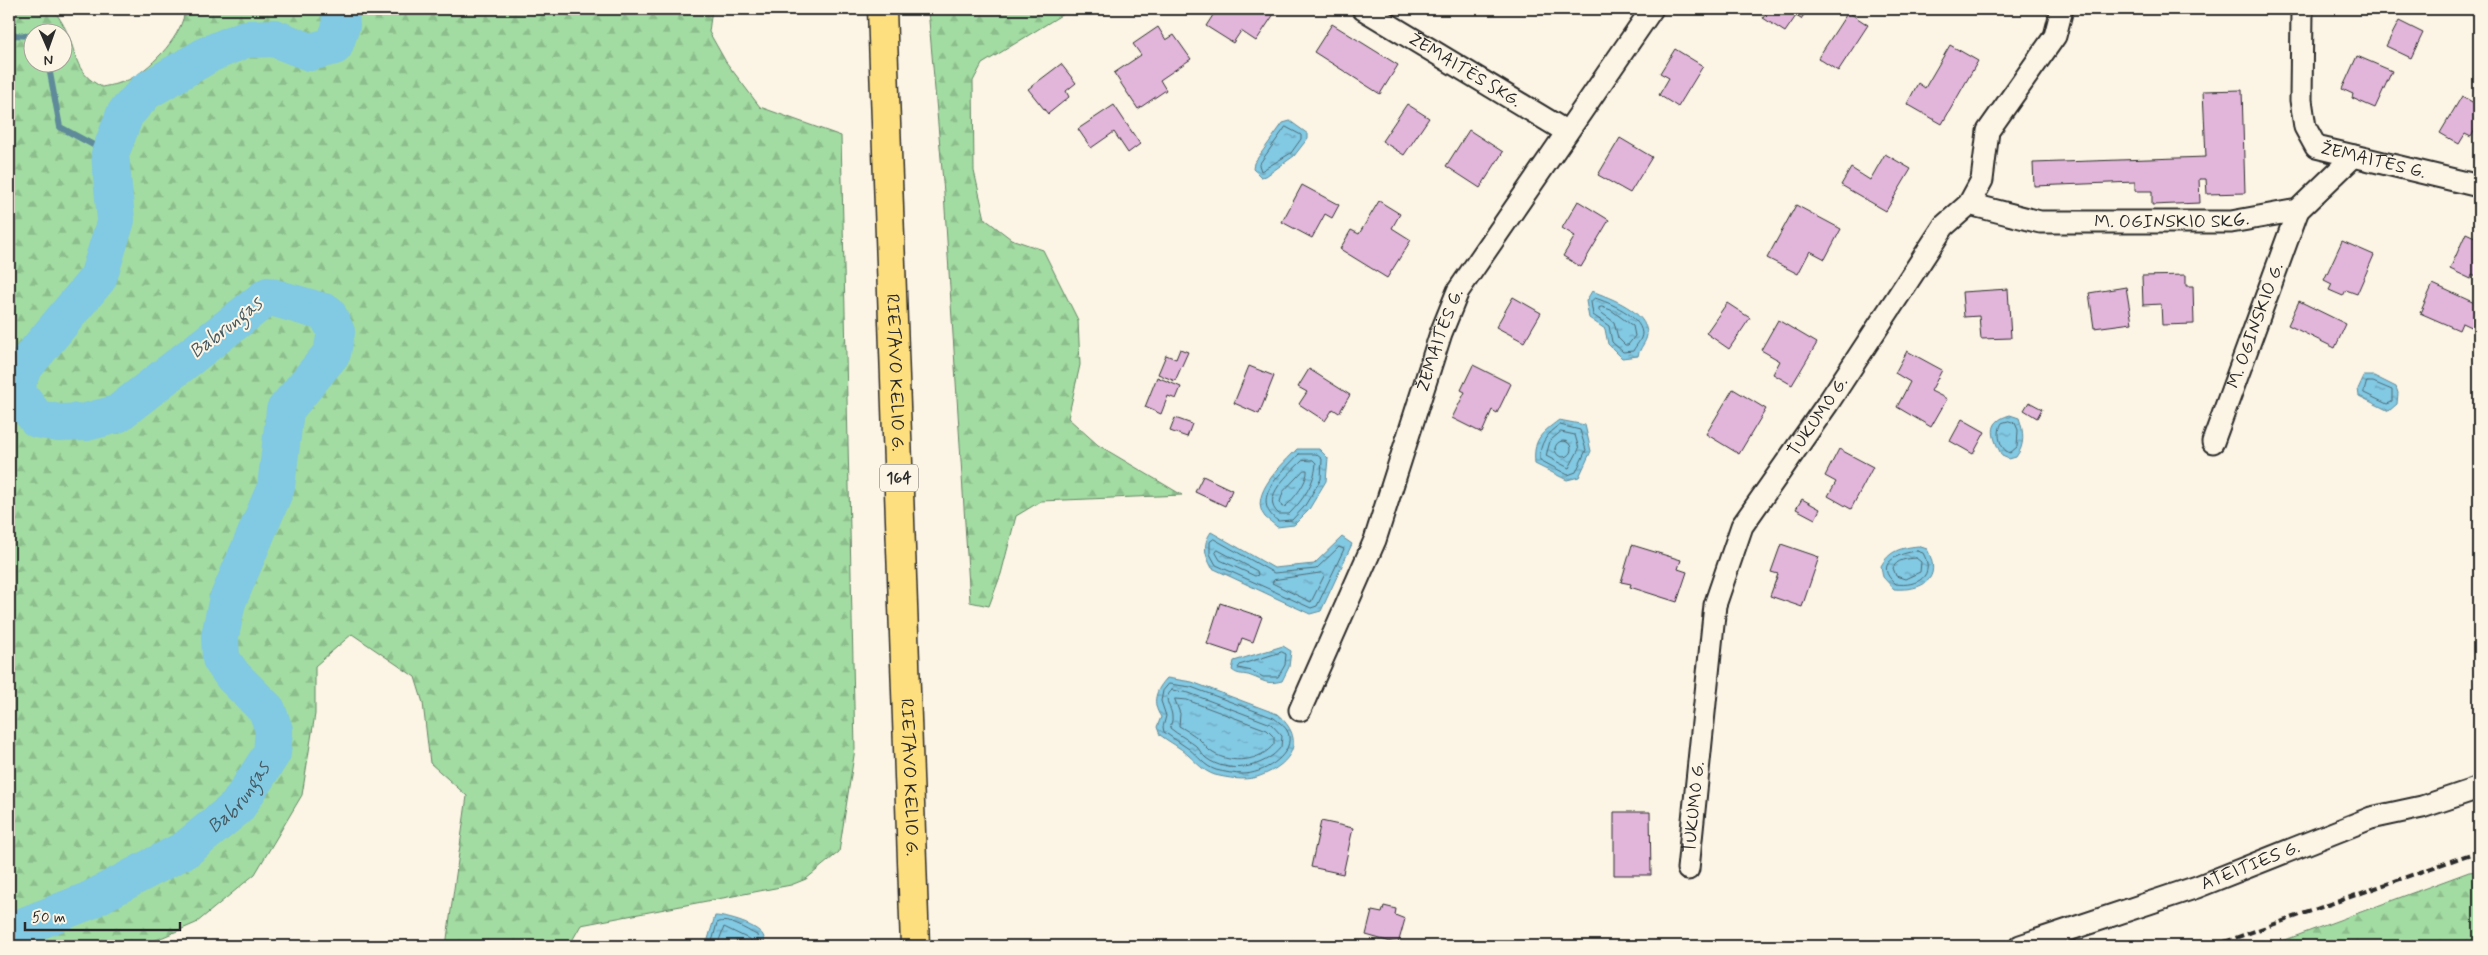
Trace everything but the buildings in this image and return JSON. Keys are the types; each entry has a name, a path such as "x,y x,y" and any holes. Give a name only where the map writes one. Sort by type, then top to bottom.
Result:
{"main road":[{"name":"RIETAVO KELIO G.","path":"882,9 916,946"}],"street":[{"name":"ŽEMAITĖS SKG.","path":"1363,9 1567,132"},
{"name":"ŽEMAITĖS G.","path":"1300,710 1375,540 1441,333 1458,291 1652,9"},
{"name":"TUKUMO G.","path":"1688,869 1715,605 1742,526 1828,403 1944,226 1969,204 1982,180 1988,132 2055,36 2062,9"},
{"name":"ŽEMAITĖS G.","path":"2302,9 2301,100 2304,127 2316,147 2479,186"},
{"path":"2298,210 2354,156"},
{"name":"M. OGINSKIO SKG.","path":"1969,204 2040,222 2232,222 2298,210"},
{"name":"M. OGINSKIO G.","path":"2213,442 2298,210"},
{"name":"ATEITIES G.","path":"2020,946 2197,887 2371,818 2422,807 2479,788"}],"green space":[{"path":"9,9 54,10 61,22 22,22 22,72 72,72 72,46 82,70 93,82 102,87 121,83 132,78 158,57 179,29 185,9 712,9 709,32 726,62 760,107 841,136 855,749 839,852 806,879 791,885 581,925 569,946 446,946 467,796 430,763 423,703 415,677 352,634 315,666 315,714 302,795 255,874 196,923 142,946 9,946"},
{"path":"928,9 1071,9 982,64 973,81 974,171 985,219 1011,239 1043,250 1078,320 1080,365 1068,418 1098,445 1182,495 1041,501 1016,516 1001,574 989,606 970,602 944,193"},
{"path":"2461,9 2479,9 2479,19"},
{"path":"2479,871 2479,946 2269,946 2469,872"}],"water":[{"path":"1290,121 1308,134 1308,138 1294,156 1266,176 1261,177 1253,169 1254,163 1283,123"},
{"path":"1592,291 1627,307 1641,319 1646,327 1647,335 1638,356 1622,358 1608,344 1605,329 1589,318 1586,301"},
{"path":"2364,376 2374,376 2396,387 2398,393 2397,404 2389,411 2359,396 2358,389"},
{"path":"2010,415 2019,418 2023,439 2016,457 2009,459 2002,456 1993,431 1997,422"},
{"path":"1559,420 1585,425 1591,451 1579,477 1567,480 1535,464 1535,449 1539,438"},
{"path":"1297,449 1319,449 1328,458 1326,481 1308,511 1294,525 1277,527 1265,517 1261,508 1261,499 1269,480"},
{"path":"1211,532 1274,568 1314,564 1342,537 1352,544 1321,611 1310,614 1212,568 1206,550 1206,541"},
{"path":"1918,546 1927,549 1933,568 1931,575 1927,581 1914,588 1894,589 1883,577 1881,566 1892,553"},
{"path":"1283,646 1291,651 1289,667 1282,681 1266,682 1232,670 1234,661"},
{"path":"1167,678 1192,682 1277,714 1292,733 1291,751 1286,759 1269,772 1252,778 1225,777 1215,775 1204,769 1182,749 1160,735 1157,727 1161,717 1156,706 1156,696"},
{"path":"715,916 735,920 757,929 764,938 763,946 706,946"},
{"path":"1034,941 1066,944 1069,946 1029,946"}],"waterway":[{"name":"Babrungas","path":"9,932 88,901 186,849 237,807 272,753 274,730 267,710 233,676 221,659 220,636 227,602 276,487 285,410 332,353 336,332 327,313 268,296 117,414 86,422 59,423 37,419 17,393 18,380 23,368 98,278 116,220 110,154 125,114 146,91 209,54 245,39 274,38 310,52 334,46 341,26 340,9"},
{"path":"9,39 12,35 22,36"},
{"path":"50,72 60,127 110,154"}],"railway":[{"path":"2213,946 2479,851"}]}
